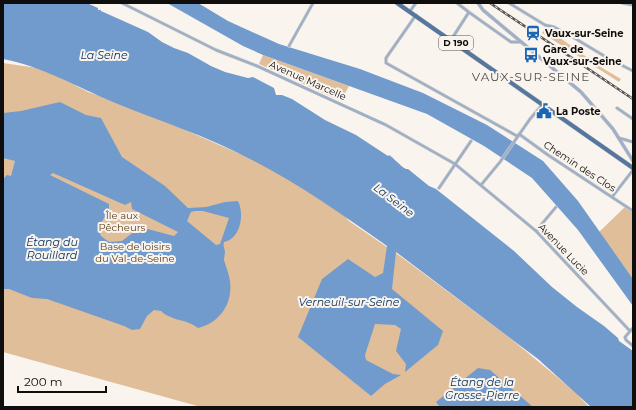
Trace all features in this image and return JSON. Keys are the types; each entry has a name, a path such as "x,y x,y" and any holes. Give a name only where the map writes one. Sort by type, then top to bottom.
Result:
{"main road":[{"name":"D 190","path":"398,3 402,4 633,169"}],"street":[{"name":"Avenue Marcelle","path":"122,3 216,50 257,66 386,125 455,164 481,184"},
{"path":"289,46 313,3"},
{"path":"410,11 416,3"},
{"path":"457,3 512,42 521,42"},
{"path":"478,3 480,8 581,92 619,138 633,161"},
{"path":"509,3 545,25 554,27 632,70"},
{"path":"622,3 633,5"},
{"path":"451,40 469,12"},
{"name":"Chemin des Clos","path":"416,15 386,58 386,63 518,135 633,211"},
{"path":"481,184 500,162 514,140 542,105"},
{"path":"617,108 633,119"},
{"path":"619,138 633,142"},
{"path":"439,188 472,141"},
{"path":"612,197 633,169"},
{"name":"Avenue Lucie","path":"481,184 536,231 630,331"},
{"path":"536,231 556,207"},
{"path":"633,328 626,337 626,340 633,346"}],"green space":[{"path":"545,27 599,66 621,79 619,82 542,33"},
{"path":"263,55 349,86 341,101 259,64"},
{"name":"Base de loisirs du Val-de-Seine","path":"3,63 44,69 88,92 137,109 270,167 344,215 349,221 400,256 510,338 575,392 589,407 201,407 3,352"},
{"path":"625,207 633,213 633,279 599,232"}],"water":[{"name":"La Seine","path":"3,3 87,3 98,8 98,10 100,9 101,11 148,32 162,42 188,53 211,66 225,72 248,78 253,77 274,88 276,95 282,95 292,99 325,120 356,135 388,156 389,155 401,166 408,169 429,186 436,189 514,251 552,287 604,326 618,338 619,341 633,351 633,407 591,407 538,359 396,252 392,289 443,331 438,345 405,372 406,364 396,351 401,329 395,325 375,324 365,355 366,360 393,374 401,375 385,384 371,396 298,337 322,279 348,259 375,277 383,273 387,246 304,190 235,151 113,102 45,72 17,62 3,59"},
{"path":"167,3 198,3 228,21 279,44 360,69 423,93 487,125 543,161 578,201 633,279 633,306 578,230 532,178 484,146 427,114 263,55 243,46"},
{"name":"Étang du Rouillard","path":"60,102 86,115 101,118 122,157 165,186 188,208 206,207 225,202 238,201 241,213 240,226 234,236 224,242 224,260 230,281 230,289 227,304 219,317 213,322 198,328 189,323 169,317 161,311 154,310 147,316 140,329 132,330 47,299 32,298 9,289 3,289 3,179 7,175 11,176 15,161 3,158 3,113 21,111","holes":["53,173 125,205 131,202 132,209 178,232 174,236 140,227 122,241 109,242 101,236 98,227 109,211 109,204 50,175","203,211 229,218 220,244 216,245 187,221 191,212"]},
{"name":"Étang de la Grosse-Pierre","path":"478,368 490,370 533,407 440,407 436,402"}],"railway":[{"path":"490,3 633,99"}],"place":[{"name":"Vaux-sur-Seine","path":"533,33"},
{"name":"Gare de Vaux-sur-Seine","path":"531,55"},
{"name":"La Poste","path":"544,111"}],"district":[{"name":"VAUX-SUR-SEINE","path":"531,77"}],"park label":[{"name":"Île aux Pêcheurs","path":"122,220"}],"water label":[{"name":"Verneuil-sur-Seine","path":"349,302"}]}
